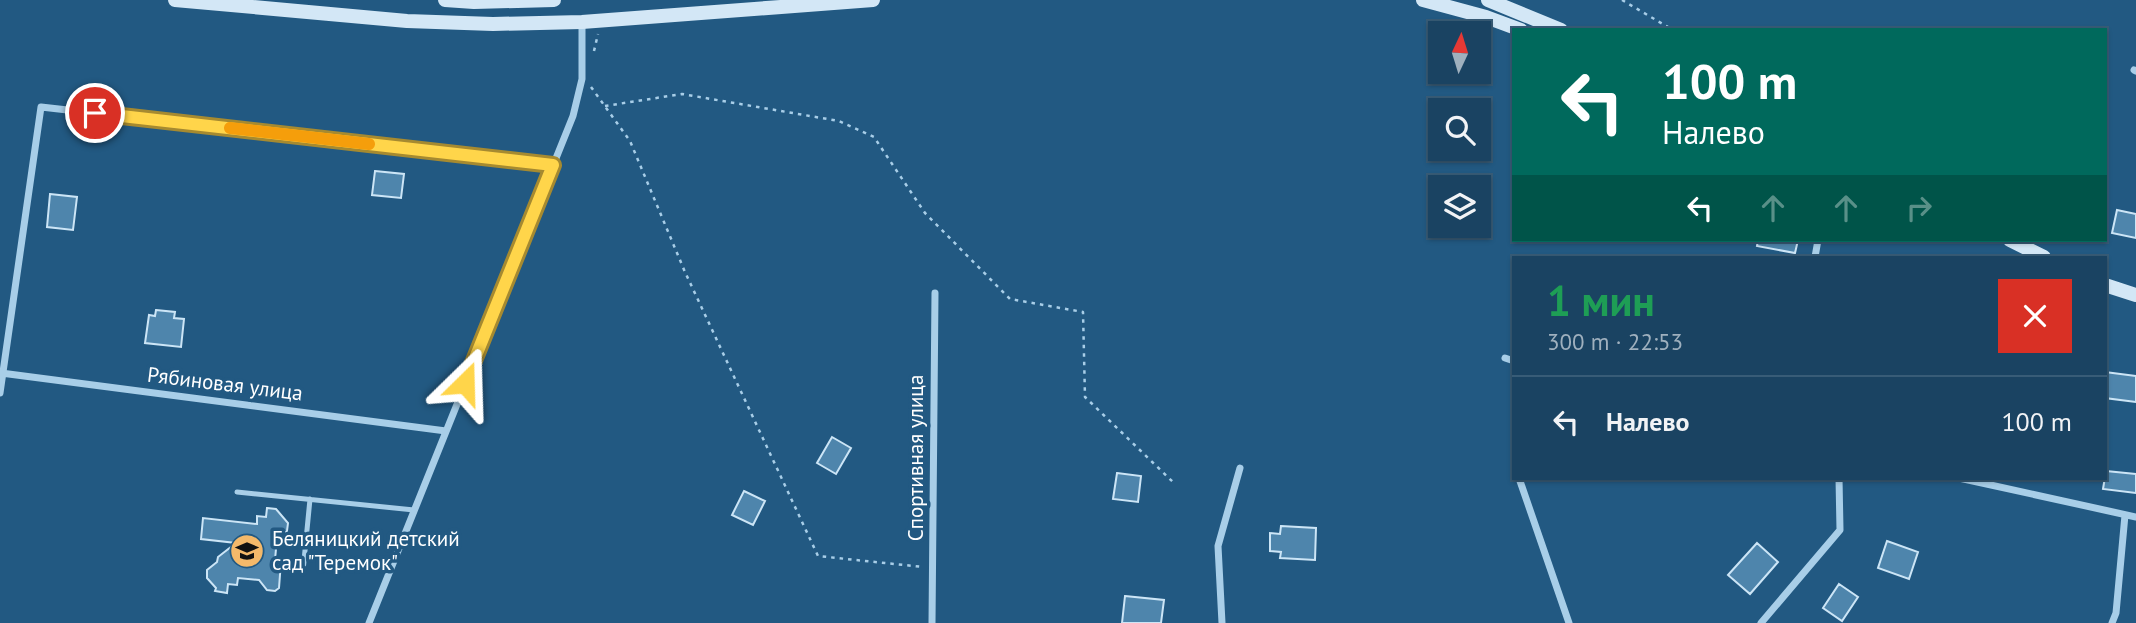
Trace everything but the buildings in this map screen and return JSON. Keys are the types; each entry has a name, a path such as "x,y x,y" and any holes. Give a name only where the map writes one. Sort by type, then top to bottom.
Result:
{"main road":[{"path":"175,0 407,21 493,24 582,22 873,0"},
{"path":"445,0 554,0"},
{"path":"1423,0 1462,9 1515,28"},
{"path":"1488,0 1556,28"},
{"path":"2107,286 2136,295"}],"street":[{"path":"369,623 573,116 582,79 582,22"},
{"path":"0,393 41,107 553,165"},
{"name":"Спортивная улица","path":"932,623 935,293"},
{"path":"1505,358 1512,360"},
{"name":"Рябиновая улица","path":"1,373 446,431"},
{"path":"1222,623 1218,546 1240,468"},
{"path":"1761,623 1840,530 1839,480"},
{"path":"1968,480 2136,517"},
{"path":"1520,481 1569,623"},
{"path":"2112,623 2116,613 2125,515"}],"lane":[{"path":"237,492 414,510"},
{"path":"303,571 310,499"}],"path":[{"path":"1622,0 1670,28"},
{"path":"593,57 601,20"},
{"path":"588,82 630,141 685,272 818,556 933,568"},
{"path":"605,106 682,94 839,121 874,137 925,213 1010,299 1083,312 1085,397 1175,484"}],"slow traffic":[{"path":"230,128 369,144"}],"place":[{"name":"Беляницкий детский сад \"Теремок\"","path":"247,551"}],"route":[{"path":"95,113 553,165 465,383"}]}
